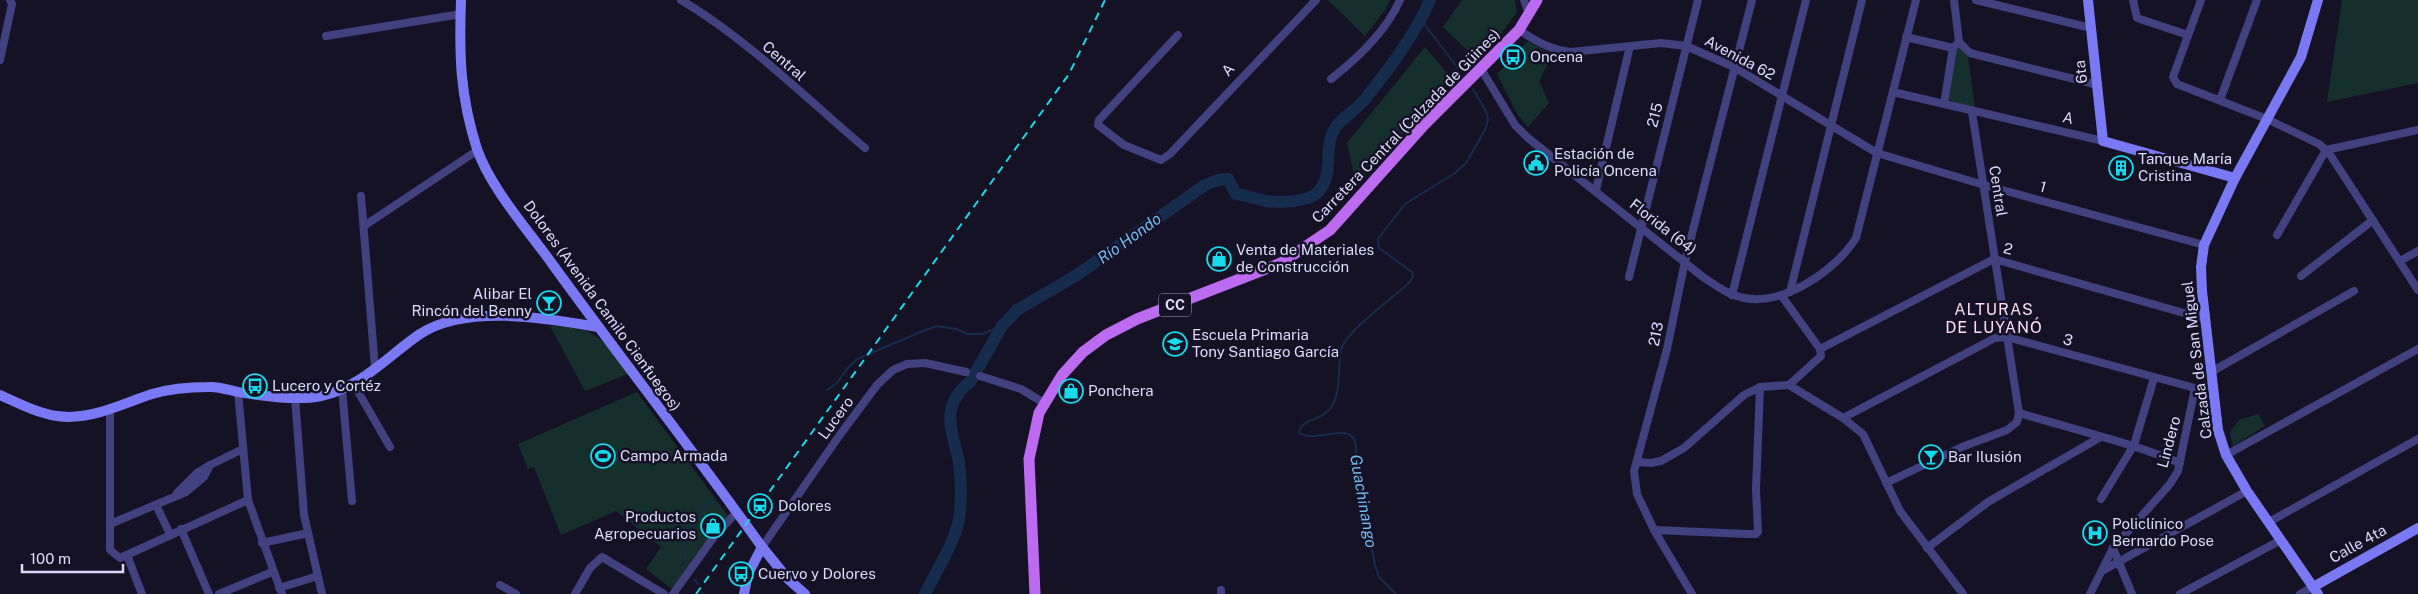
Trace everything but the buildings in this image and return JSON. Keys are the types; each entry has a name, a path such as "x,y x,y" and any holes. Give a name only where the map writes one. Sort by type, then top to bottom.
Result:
{"main road":[{"name":"Dolores (Avenida Camilo Cienfuegos)","path":"461,0 460,68 464,101 478,150 509,204 762,548 788,579 805,594"},
{"name":"Carretera Central (Calzada de Güines)","path":"1035,594 1029,459 1034,431 1044,402 1068,368 1083,352 1106,335 1137,319 1281,263 1330,230 1458,90 1519,30 1537,0"},
{"name":"6ta","path":"2088,0 2103,141"},
{"name":"Calzada de San Miguel","path":"2315,590 2248,492 2226,455 2218,430 2201,275 2204,245 2235,178 2301,57 2318,0"},
{"name":"A","path":"2103,141 2235,178"},
{"path":"0,395 32,409 58,416 86,416 110,410 154,394 210,386 238,392 295,397 321,396 353,383 421,333 437,325 470,316 493,314 598,327"},
{"name":"Calle 4ta","path":"2315,590 2418,528"},
{"path":"744,594 748,574 762,548"}],"street":[{"path":"0,60 12,4 10,0"},
{"name":"Central","path":"681,0 701,12 753,53 864,148"},
{"name":"A","path":"1178,35 1099,120 1098,125 1124,145 1161,160 1170,154 1316,0"},
{"path":"1331,79 1368,47 1394,14 1400,0"},
{"path":"1524,0 1528,14"},
{"path":"1686,46 1698,0"},
{"path":"1734,67 1752,0"},
{"path":"1732,295 1806,0"},
{"path":"1790,292 1862,0"},
{"name":"Florida (64)","path":"1478,71 1515,125 1641,228 1703,277 1732,295 1757,299 1790,292 1824,272 1847,253 1858,231 1916,0"},
{"path":"1944,104 1956,45 1954,0"},
{"path":"1976,0 2091,28"},
{"path":"2133,0 2137,18 2188,35"},
{"path":"2201,0 2173,77 2177,84 2220,100 2319,144 2326,150 2418,290"},
{"path":"2220,100 2257,0"},
{"path":"326,36 461,14"},
{"name":"Avenida 62","path":"1519,30 1548,48 1558,50 1577,51 1661,44 1686,46 1734,67 1877,153"},
{"path":"1906,38 1956,45 1970,53 2098,85"},
{"path":"1596,190 1630,46"},
{"name":"215","path":"1629,277 1686,46"},
{"name":"213","path":"1692,594 1654,530 1637,494 1634,471 1667,350 1685,261 1734,67"},
{"name":"A","path":"1893,92 1972,112 2103,141"},
{"name":"Central","path":"1886,483 1962,447 2007,430 2017,422 2019,413 1972,112"},
{"path":"2277,235 2326,150 2418,130"},
{"path":"364,226 478,150"},
{"name":"1","path":"1877,153 1984,185 2204,245"},
{"path":"362,196 375,368"},
{"path":"2301,276 2373,220"},
{"path":"2400,261 2418,251"},
{"name":"2","path":"1789,385 1820,353 1994,258 2205,319"},
{"path":"2212,372 2354,291"},
{"path":"1781,295 1820,353"},
{"path":"1843,418 1995,338 2007,337"},
{"name":"3","path":"2007,337 2195,388 2213,386"},
{"path":"2226,455 2418,349"},
{"name":"Lucero","path":"762,548 877,384 893,370 907,364 925,363 966,372"},
{"path":"980,376 1022,389 1044,402"},
{"path":"2101,499 2134,445 2154,378"},
{"path":"353,383 390,447"},
{"path":"1637,462 1651,464 1661,461 1684,448 1744,395 1760,387 1789,385 1843,418 1863,434 1900,511 1963,594"},
{"path":"1654,530 1748,534 1758,532 1756,489 1760,387"},
{"name":"Lindero","path":"2090,594 2113,548 2170,484 2180,463 2195,388"},
{"path":"342,389 352,501"},
{"path":"238,392 248,500 272,572 281,591 318,576"},
{"path":"295,397 304,515 322,594"},
{"path":"110,410 110,550 120,558 248,500"},
{"path":"2019,413 2099,438 2134,445 2180,463"},
{"path":"1927,548 1988,502 2099,438"},
{"path":"2269,522 2418,439"},
{"path":"110,524 172,498 197,474 210,465 243,449"},
{"path":"2102,571 2248,492"},
{"path":"156,505 170,534"},
{"path":"673,594 716,534 737,512"},
{"path":"182,529 209,594"},
{"path":"262,543 308,534"},
{"path":"2180,594 2281,540"},
{"path":"2113,548 2132,594"},
{"path":"127,555 142,594"},
{"path":"575,594 590,568 602,557 664,594"},
{"path":"218,594 272,572"},
{"path":"500,585 516,594"},
{"path":"2300,594 2315,590"}],"green space":[{"path":"1328,0 1390,0 1385,10 1365,36"},
{"path":"1462,0 1515,0 1517,12 1498,38 1475,58 1443,27"},
{"path":"2342,0 2418,0 2418,83 2327,102"},
{"path":"1529,42 1552,55 1539,81 1549,103 1528,127 1517,114 1497,74"},
{"path":"1960,46 1968,56 1975,108 1957,106 1949,99 1956,48"},
{"path":"1425,47 1453,80 1356,184 1347,143"},
{"path":"550,326 578,329 597,337 612,351 628,374 585,391"},
{"name":"Campo Armada","path":"637,392 728,516 672,589 646,569 661,547 616,511 561,535 534,467 528,469 518,444"},
{"path":"2258,414 2265,426 2233,446 2230,432 2239,420"}],"waterway":[{"name":"Río Hondo","path":"925,594 951,544 960,513 960,468 951,429 951,410 954,400 970,382 1002,326 1017,310 1077,275 1205,185 1218,180 1228,179 1236,194 1271,202 1300,200 1317,193 1323,186 1326,178 1329,144 1335,128 1362,103 1392,64 1417,26 1430,0"},
{"name":"Guachinango","path":"1421,20 1461,72"},
{"name":"Guachinango","path":"1396,594 1379,577 1375,565 1361,493 1354,438 1342,433 1317,436 1299,433 1304,424 1323,415 1332,406 1337,393 1340,357 1344,343 1360,325 1409,283 1413,277 1412,272 1379,248 1378,239 1405,204 1455,173 1466,163 1485,130 1488,120 1486,111 1473,89"},
{"path":"827,390 837,383 857,359 923,331 937,326 956,329 968,334 982,334 1002,326"},
{"path":"686,565 684,537 702,509 714,501"},
{"path":"694,579 698,584"}],"railway":[{"path":"696,594 1069,74 1105,0"}],"place":[{"name":"Oncena","path":"1513,57"},
{"name":"Estación de Policía Oncena","path":"1536,163"},
{"name":"Tanque María Cristina","path":"2121,168"},
{"name":"Venta de Materiales de Construcción","path":"1219,259"},
{"name":"Alibar El Rincón del Benny","path":"549,303"},
{"name":"Escuela Primaria Tony Santiago García","path":"1175,344"},
{"name":"Lucero y Cortéz","path":"255,386"},
{"name":"Ponchera","path":"1071,391"},
{"name":"Campo Armada","path":"603,456"},
{"name":"Bar Ilusión","path":"1931,457"},
{"name":"Dolores","path":"760,506"},
{"name":"Productos Agropecuarios","path":"713,526"},
{"name":"Policlínico Bernardo Pose","path":"2095,533"},
{"name":"Cuervo y Dolores","path":"741,574"}],"district":[{"name":"ALTURAS DE LUYANÓ","path":"1994,318"}]}
